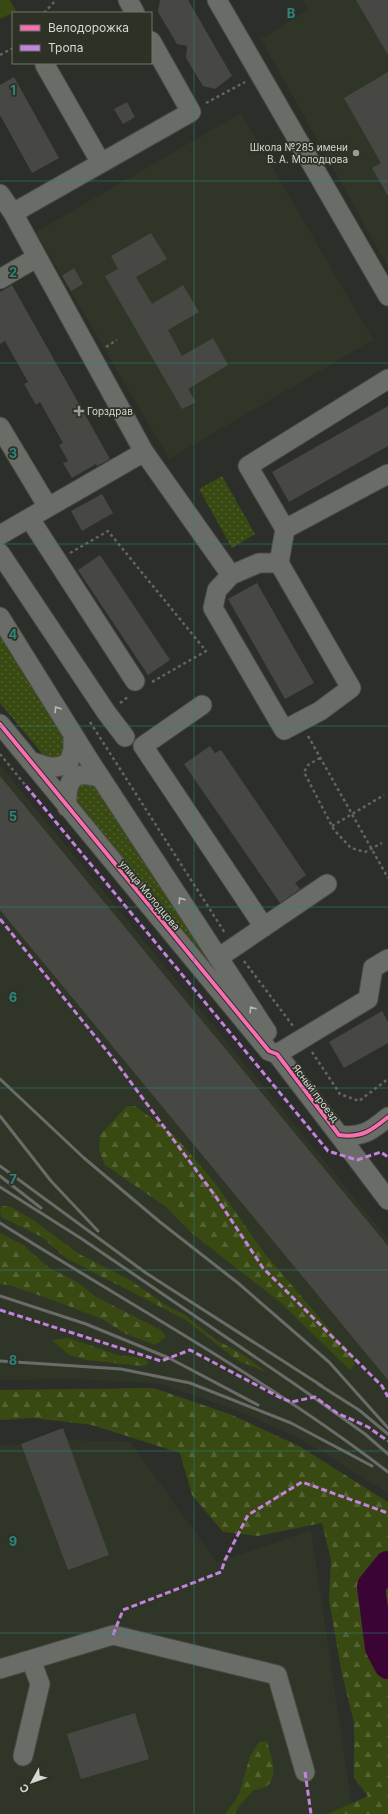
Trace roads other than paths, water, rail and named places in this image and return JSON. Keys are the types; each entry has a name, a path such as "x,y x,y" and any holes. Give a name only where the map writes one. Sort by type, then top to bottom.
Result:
{"street":[{"path":"128,0 134,12"},
{"path":"217,0 388,296"},
{"path":"13,213 190,112 152,43"},
{"path":"45,65 101,163"},
{"path":"0,194 13,213 36,258 92,355 144,452 231,575"},
{"path":"0,279 36,258"},
{"path":"280,563 259,563 231,575 217,590 213,608 284,730 320,711 351,688 280,563 285,529 248,466 388,379"},
{"path":"0,427 48,508"},
{"path":"0,535 144,452"},
{"path":"285,529 388,474"},
{"path":"30,519 55,560 139,686"},
{"path":"0,553 106,712 125,737"},
{"name":"улица Молодцова","path":"0,617 101,778 277,1047 277,1054 269,1051 0,724"},
{"path":"202,705 143,746 264,927"},
{"path":"30,761 48,767 62,767 69,762 73,750 73,734"},
{"path":"67,807 66,792 70,780 78,775 89,774 101,778"},
{"path":"218,958 327,884"},
{"path":"277,1054 368,999 373,968 388,959"},
{"name":"Ясный проезд","path":"277,1054 339,1136 354,1137 371,1131 388,1117"},
{"path":"339,1136 388,1200"},
{"path":"0,1669 113,1635 277,1675 305,1772"},
{"path":"23,1756 40,1684 31,1660"}],"waterway":[{"path":"388,1565 371,1586 379,1648 388,1665"}],"railway":[{"path":"0,1079 84,1158 160,1222 238,1283 329,1362 388,1428"},
{"path":"0,1116 51,1181 98,1231"},
{"path":"0,1166 146,1273 322,1386"},
{"path":"0,1176 41,1208"},
{"path":"0,1187 82,1239 299,1387 365,1434 388,1454"},
{"path":"0,1223 246,1374 342,1438 388,1472"},
{"path":"0,1296 86,1324 169,1358 258,1405"},
{"path":"0,1361 121,1369 190,1383 291,1423 372,1466"},
{"path":"318,1384 359,1410 388,1434"}],"place":[{"name":"Школа №285 имени В. А. Молодцова","path":"356,153"},
{"name":"Горздрав","path":"79,411"}]}
